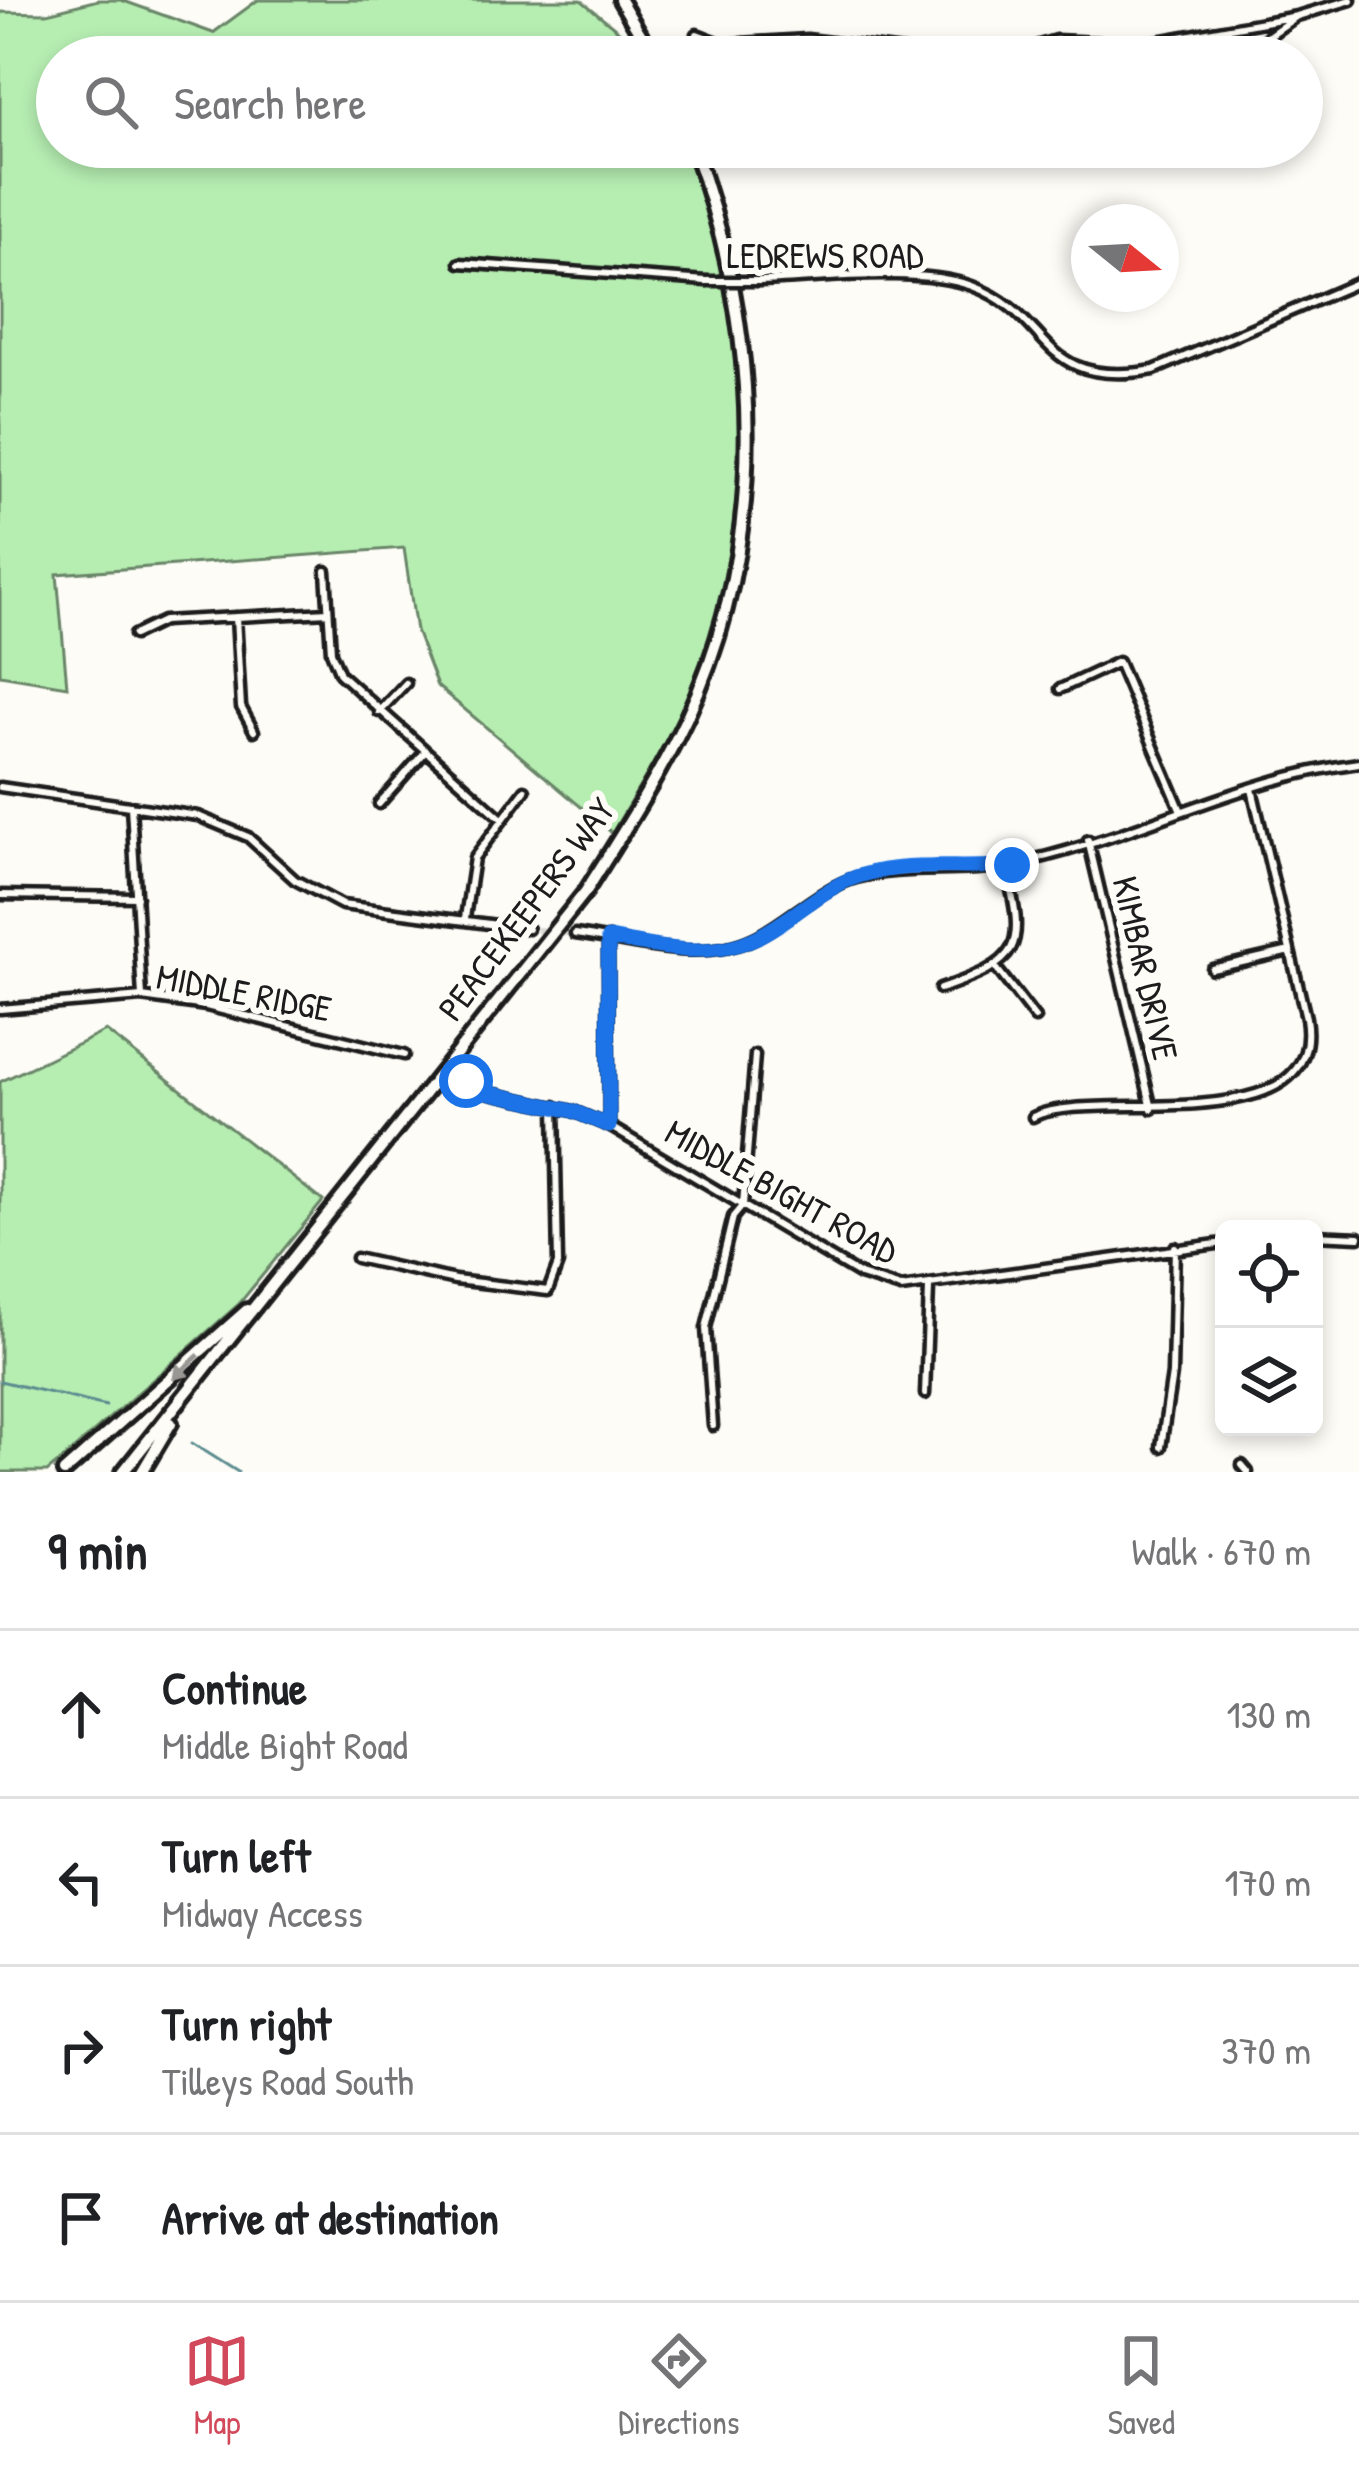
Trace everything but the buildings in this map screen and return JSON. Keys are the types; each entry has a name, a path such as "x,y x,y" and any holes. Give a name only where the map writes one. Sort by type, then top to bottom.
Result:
{"highway":[{"path":"620,0 641,36"},
{"name":"PEACEKEEPERS WAY","path":"123,1472 586,891 643,801 689,714 724,599 748,469 746,377 733,281 699,168"},
{"path":"64,1472 272,1287"},
{"path":"142,1472 201,1376"}],"street":[{"path":"1186,36 1298,16 1351,0"},
{"path":"1269,36 1298,16"},
{"path":"697,34 702,36"},
{"name":"LEDREWS ROAD","path":"460,263 706,281 916,278 971,286 1001,303 1071,366 1120,376 1154,370 1359,282"},
{"path":"326,571 337,670 502,819"},
{"path":"134,635 158,622 328,612"},
{"path":"236,617 241,702 254,731"},
{"path":"1060,689 1118,662 1181,812"},
{"path":"379,712 406,682"},
{"path":"379,804 424,753"},
{"path":"574,934 675,950 724,948 752,940 849,880 896,869 1006,866 1252,789 1359,763"},
{"path":"0,787 227,825 295,880 342,904 527,929"},
{"path":"1033,1118 1045,1112 1151,1109 1262,1092 1294,1074 1308,1041 1252,789"},
{"path":"465,918 471,863 525,790"},
{"path":"131,806 142,998"},
{"name":"KIMBAR DRIVE","path":"1088,841 1151,1109"},
{"path":"940,989 998,969 1013,948 1017,925 1006,866"},
{"path":"0,895 137,897"},
{"path":"608,938 609,1126"},
{"path":"1212,969 1290,951"},
{"path":"998,969 1035,1018"},
{"name":"MIDDLE RIDGE","path":"0,1010 142,998 206,1006 404,1055"},
{"path":"713,1426 706,1328 733,1217 742,1205 754,1055"},
{"name":"MIDDLE BIGHT ROAD","path":"466,1081 477,1090 555,1106 609,1126 860,1275 901,1288 928,1288 1052,1263 1215,1244"},
{"path":"356,1258 431,1276 548,1292 558,1264 555,1106"},
{"path":"1323,1235 1359,1237"},
{"path":"1161,1447 1172,1374 1175,1247"},
{"path":"925,1394 928,1288"}],"green space":[{"path":"98,0 121,0 213,33 258,0 581,0 625,36 36,36 36,168 692,168 720,251 736,339 740,448 736,504 716,612 700,663 673,728 612,833 437,686 416,631 404,548 57,574 67,686 0,675 0,12 47,13"},
{"path":"106,1031 323,1201 239,1304 64,1458 47,1472 0,1472 0,1082"}],"waterway":[{"path":"0,1381 106,1406"},
{"path":"192,1443 238,1472"}],"tunnel":[{"path":"528,929 575,934"}],"route":[{"path":"466,1081 477,1090 555,1106 609,1126 608,938 675,950 724,948 752,940 849,880 896,869 965,871 1012,865"}]}
